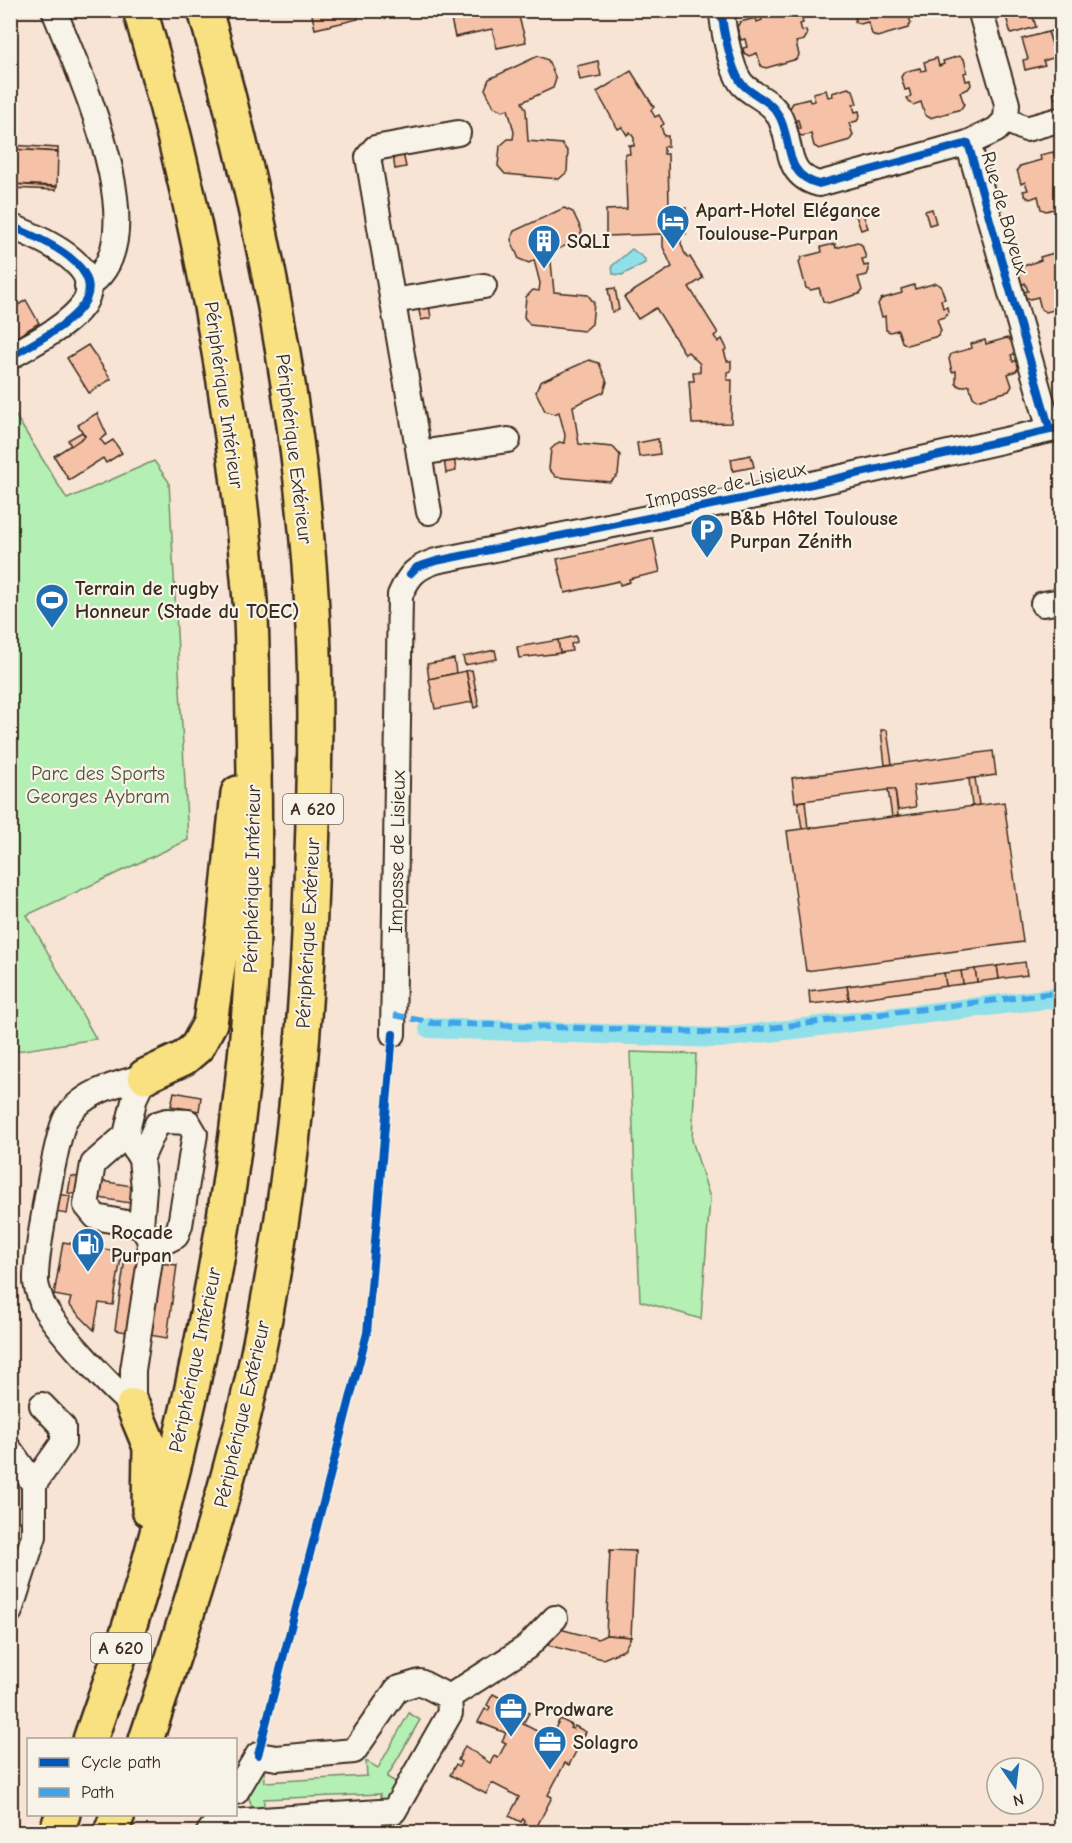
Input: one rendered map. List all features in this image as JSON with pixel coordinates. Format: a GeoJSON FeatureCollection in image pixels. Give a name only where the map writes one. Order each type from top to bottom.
{"type":"FeatureCollection","features":[{"type":"Feature","properties":{"kind":"highway","name":"Périphérique Intérieur"},"geometry":{"type":"LineString","coordinates":[[91,1738],[151,1557],[206,1321],[229,1191],[243,1083],[256,875],[250,603],[230,412],[212,301],[191,203],[171,114],[140,10]]}},
{"type":"Feature","properties":{"kind":"highway","name":"Périphérique Extérieur"},"geometry":{"type":"LineString","coordinates":[[147,1738],[191,1605],[228,1482],[273,1272],[300,1087],[312,866],[315,732],[313,628],[297,452],[265,263],[205,10]]}},
{"type":"Feature","properties":{"kind":"highway"},"geometry":{"type":"LineString","coordinates":[[146,1076],[184,1058],[196,1047],[210,1023],[224,926],[236,807],[253,724]]}},
{"type":"Feature","properties":{"kind":"highway"},"geometry":{"type":"LineString","coordinates":[[133,1406],[150,1447],[151,1557]]}},
{"type":"Feature","properties":{"kind":"highway"},"geometry":{"type":"LineString","coordinates":[[56,1833],[63,1816]]}},
{"type":"Feature","properties":{"kind":"highway"},"geometry":{"type":"LineString","coordinates":[[111,1833],[118,1816]]}},
{"type":"Feature","properties":{"kind":"street"},"geometry":{"type":"LineString","coordinates":[[54,10],[88,98],[111,169],[117,202],[116,238],[102,273],[87,286]]}},
{"type":"Feature","properties":{"kind":"street","name":"Rue de Bayeux"},"geometry":{"type":"LineString","coordinates":[[722,10],[722,27],[741,83],[771,104],[780,116],[794,168],[804,180],[819,184],[968,143],[1056,429]]}},
{"type":"Feature","properties":{"kind":"street"},"geometry":{"type":"LineString","coordinates":[[968,143],[996,129],[1006,120],[1007,104],[980,10]]}},
{"type":"Feature","properties":{"kind":"street"},"geometry":{"type":"LineString","coordinates":[[1006,120],[1026,129],[1062,119]]}},
{"type":"Feature","properties":{"kind":"street"},"geometry":{"type":"LineString","coordinates":[[429,512],[368,157],[375,148],[458,133]]}},
{"type":"Feature","properties":{"kind":"street"},"geometry":{"type":"LineString","coordinates":[[10,226],[55,246],[74,260],[82,268],[87,286],[84,303],[78,311],[60,326],[10,357]]}},
{"type":"Feature","properties":{"kind":"street"},"geometry":{"type":"LineString","coordinates":[[393,301],[484,286]]}},
{"type":"Feature","properties":{"kind":"street","name":"Impasse de Lisieux"},"geometry":{"type":"LineString","coordinates":[[393,1034],[400,595],[410,574],[417,567],[436,561],[790,489],[1056,429]]}},
{"type":"Feature","properties":{"kind":"street"},"geometry":{"type":"LineString","coordinates":[[419,453],[508,440]]}},
{"type":"Feature","properties":{"kind":"street"},"geometry":{"type":"LineString","coordinates":[[141,1159],[157,1125],[167,1121],[188,1122],[195,1134],[180,1225],[176,1236],[166,1241],[96,1217],[86,1205],[93,1164],[126,1135],[135,1097],[146,1076]]}},
{"type":"Feature","properties":{"kind":"street"},"geometry":{"type":"LineString","coordinates":[[133,1406],[57,1325],[43,1305],[36,1282],[54,1165],[66,1119],[88,1098],[103,1089],[146,1076]]}},
{"type":"Feature","properties":{"kind":"street"},"geometry":{"type":"LineString","coordinates":[[126,1135],[141,1159],[145,1232],[151,1254],[133,1370],[133,1406]]}},
{"type":"Feature","properties":{"kind":"street"},"geometry":{"type":"LineString","coordinates":[[34,1484],[63,1443],[63,1427],[42,1405]]}},
{"type":"Feature","properties":{"kind":"street"},"geometry":{"type":"LineString","coordinates":[[10,1450],[34,1484],[34,1536],[10,1611]]}},
{"type":"Feature","properties":{"kind":"street"},"geometry":{"type":"LineString","coordinates":[[449,1697],[526,1647],[555,1618]]}},
{"type":"Feature","properties":{"kind":"street"},"geometry":{"type":"LineString","coordinates":[[237,1790],[258,1755],[277,1758],[354,1751],[397,1689],[420,1682],[449,1697]]}},
{"type":"Feature","properties":{"kind":"street"},"geometry":{"type":"LineString","coordinates":[[216,1823],[396,1822],[450,1713],[449,1697]]}},
{"type":"Feature","properties":{"kind":"green space","name":"Parc des Sports Georges Aybram"},"geometry":{"type":"Polygon","coordinates":[[[11,408],[67,499],[154,461],[169,482],[188,840],[27,915],[96,1039],[11,1052],[11,408]]]}},
{"type":"Feature","properties":{"kind":"green space"},"geometry":{"type":"Polygon","coordinates":[[[630,1052],[696,1054],[692,1140],[710,1198],[701,1319],[640,1301],[630,1052]]]}},
{"type":"Feature","properties":{"kind":"green space"},"geometry":{"type":"Polygon","coordinates":[[[409,1713],[420,1720],[387,1777],[402,1786],[380,1807],[380,1794],[264,1799],[264,1812],[253,1810],[247,1792],[264,1766],[265,1782],[367,1776],[366,1761],[378,1768],[409,1713]]]}},
{"type":"Feature","properties":{"kind":"water"},"geometry":{"type":"Polygon","coordinates":[[[632,249],[645,259],[645,263],[622,275],[613,274],[612,266],[632,249]]]}},
{"type":"Feature","properties":{"kind":"building"},"geometry":{"type":"Polygon","coordinates":[[[311,10],[356,10],[358,19],[315,29],[311,10]]]}},
{"type":"Feature","properties":{"kind":"building"},"geometry":{"type":"Polygon","coordinates":[[[449,10],[470,10],[471,13],[517,10],[526,42],[497,48],[492,29],[455,37],[449,10]]]}},
{"type":"Feature","properties":{"kind":"building"},"geometry":{"type":"Polygon","coordinates":[[[773,10],[775,17],[783,10],[800,10],[803,23],[800,24],[802,31],[806,30],[807,35],[804,40],[796,42],[799,55],[797,59],[766,68],[761,66],[757,53],[749,56],[744,53],[743,48],[747,47],[745,39],[741,40],[737,27],[740,22],[756,18],[757,22],[762,20],[760,13],[773,10]]]}},
{"type":"Feature","properties":{"kind":"building"},"geometry":{"type":"Polygon","coordinates":[[[856,10],[909,10],[907,11],[911,23],[908,28],[877,37],[872,34],[868,22],[860,24],[855,22],[856,10]]]}},
{"type":"Feature","properties":{"kind":"building"},"geometry":{"type":"Polygon","coordinates":[[[1014,10],[1031,10],[1036,27],[1011,34],[1005,13],[1014,10]]]}},
{"type":"Feature","properties":{"kind":"building"},"geometry":{"type":"Polygon","coordinates":[[[1054,30],[1061,56],[1056,57],[1048,32],[1054,30]]]}},
{"type":"Feature","properties":{"kind":"building"},"geometry":{"type":"Polygon","coordinates":[[[1048,32],[1056,57],[1043,61],[1045,65],[1025,70],[1023,60],[1028,59],[1022,39],[1048,32]]]}},
{"type":"Feature","properties":{"kind":"building"},"geometry":{"type":"Polygon","coordinates":[[[538,56],[548,60],[556,79],[553,88],[522,102],[526,110],[528,141],[562,144],[568,152],[567,172],[559,179],[505,174],[498,166],[500,146],[508,139],[513,139],[514,132],[508,109],[503,111],[494,107],[485,89],[489,79],[538,56]]]}},
{"type":"Feature","properties":{"kind":"building"},"geometry":{"type":"Polygon","coordinates":[[[959,56],[964,59],[967,72],[964,73],[966,81],[970,80],[971,85],[960,92],[964,104],[961,109],[930,118],[925,115],[921,102],[913,105],[909,102],[907,98],[911,96],[909,89],[905,90],[901,77],[904,72],[920,68],[921,71],[926,70],[924,62],[937,58],[939,66],[944,64],[943,61],[959,56]]]}},
{"type":"Feature","properties":{"kind":"building"},"geometry":{"type":"Polygon","coordinates":[[[598,61],[601,76],[580,80],[577,66],[598,61]]]}},
{"type":"Feature","properties":{"kind":"building","name":"Apart-Hotel Elégance Toulouse-Purpan"},"geometry":{"type":"Polygon","coordinates":[[[631,71],[654,107],[651,110],[655,117],[659,115],[664,124],[661,126],[664,136],[668,136],[668,146],[664,147],[664,154],[668,154],[669,208],[686,208],[686,234],[681,234],[681,243],[684,252],[688,258],[690,257],[703,278],[689,287],[718,333],[714,336],[718,342],[722,339],[727,349],[724,351],[727,361],[731,361],[731,371],[727,372],[727,380],[732,380],[731,423],[692,424],[689,381],[694,381],[693,372],[700,372],[700,364],[688,352],[685,354],[656,308],[638,319],[624,297],[672,267],[663,247],[663,234],[606,236],[606,210],[627,209],[625,154],[630,154],[629,145],[634,146],[634,138],[630,132],[627,135],[622,127],[618,129],[597,92],[631,71]]]}},
{"type":"Feature","properties":{"kind":"building"},"geometry":{"type":"Polygon","coordinates":[[[848,88],[853,90],[857,104],[853,105],[855,112],[859,111],[860,116],[857,121],[849,123],[853,135],[850,140],[819,149],[814,146],[811,134],[802,136],[798,134],[796,129],[800,128],[798,120],[794,121],[790,108],[793,103],[809,99],[810,102],[815,101],[813,93],[826,90],[828,97],[833,96],[832,93],[848,88]]]}},
{"type":"Feature","properties":{"kind":"building"},"geometry":{"type":"Polygon","coordinates":[[[1062,90],[1062,106],[1057,107],[1053,92],[1062,90]]]}},
{"type":"Feature","properties":{"kind":"building"},"geometry":{"type":"Polygon","coordinates":[[[10,145],[58,148],[58,152],[10,149],[10,145]]]}},
{"type":"Feature","properties":{"kind":"building"},"geometry":{"type":"Polygon","coordinates":[[[10,149],[58,152],[57,186],[10,184],[10,149]]]}},
{"type":"Feature","properties":{"kind":"building"},"geometry":{"type":"Polygon","coordinates":[[[1053,152],[1055,156],[1062,154],[1062,207],[1046,211],[1041,209],[1038,196],[1030,199],[1025,196],[1023,191],[1028,190],[1025,182],[1021,184],[1017,170],[1020,166],[1041,160],[1040,155],[1053,152]]]}},
{"type":"Feature","properties":{"kind":"building"},"geometry":{"type":"Polygon","coordinates":[[[403,153],[406,167],[395,169],[393,155],[403,153]]]}},
{"type":"Feature","properties":{"kind":"building"},"geometry":{"type":"Polygon","coordinates":[[[10,184],[56,187],[56,190],[10,188],[10,184]]]}},
{"type":"Feature","properties":{"kind":"building","name":"SQLI"},"geometry":{"type":"Polygon","coordinates":[[[564,208],[573,212],[582,231],[578,240],[547,254],[551,262],[554,292],[588,295],[594,303],[592,324],[584,331],[530,325],[524,317],[526,297],[533,290],[539,291],[540,283],[534,260],[529,263],[519,259],[511,240],[514,231],[564,208]]]}},
{"type":"Feature","properties":{"kind":"building"},"geometry":{"type":"Polygon","coordinates":[[[932,209],[936,223],[929,225],[925,211],[932,209]]]}},
{"type":"Feature","properties":{"kind":"building"},"geometry":{"type":"Polygon","coordinates":[[[863,214],[868,228],[861,230],[856,216],[863,214]]]}},
{"type":"Feature","properties":{"kind":"building"},"geometry":{"type":"Polygon","coordinates":[[[857,242],[862,245],[866,258],[862,259],[864,266],[868,265],[869,270],[867,275],[858,277],[862,290],[859,294],[828,303],[823,301],[819,288],[811,290],[806,288],[799,262],[802,257],[822,252],[821,247],[835,244],[836,248],[857,242]]]}},
{"type":"Feature","properties":{"kind":"building"},"geometry":{"type":"Polygon","coordinates":[[[1054,253],[1055,257],[1062,255],[1062,308],[1046,312],[1041,309],[1038,297],[1030,299],[1025,297],[1024,292],[1028,291],[1025,283],[1022,285],[1018,271],[1021,267],[1041,260],[1040,257],[1054,253]]]}},
{"type":"Feature","properties":{"kind":"building"},"geometry":{"type":"Polygon","coordinates":[[[936,283],[941,286],[945,299],[941,300],[943,308],[947,307],[948,312],[945,317],[937,319],[941,331],[938,336],[907,345],[902,342],[898,330],[890,332],[886,330],[885,316],[882,317],[878,304],[881,299],[902,293],[901,289],[914,285],[915,289],[936,283]]]}},
{"type":"Feature","properties":{"kind":"building"},"geometry":{"type":"Polygon","coordinates":[[[615,288],[619,310],[612,312],[608,289],[615,288]]]}},
{"type":"Feature","properties":{"kind":"building"},"geometry":{"type":"Polygon","coordinates":[[[26,300],[39,323],[10,341],[10,310],[26,300]]]}},
{"type":"Feature","properties":{"kind":"building"},"geometry":{"type":"Polygon","coordinates":[[[429,305],[431,318],[421,320],[418,306],[429,305]]]}},
{"type":"Feature","properties":{"kind":"building"},"geometry":{"type":"Polygon","coordinates":[[[1007,338],[1012,341],[1015,354],[1011,355],[1013,362],[1017,360],[1019,367],[1008,374],[1012,386],[1009,391],[977,400],[973,397],[969,385],[961,387],[956,384],[956,371],[952,372],[949,359],[951,354],[972,348],[971,344],[985,340],[986,344],[1007,338]]]}},
{"type":"Feature","properties":{"kind":"building"},"geometry":{"type":"Polygon","coordinates":[[[88,345],[111,379],[89,393],[67,358],[88,345]]]}},
{"type":"Feature","properties":{"kind":"building"},"geometry":{"type":"Polygon","coordinates":[[[589,360],[599,363],[607,382],[604,392],[573,406],[579,444],[613,447],[620,455],[618,475],[610,482],[556,477],[549,469],[551,449],[559,442],[564,443],[565,435],[559,412],[554,414],[545,411],[536,392],[540,382],[589,360]]]}},
{"type":"Feature","properties":{"kind":"building"},"geometry":{"type":"Polygon","coordinates":[[[97,413],[107,435],[100,439],[105,445],[113,440],[122,453],[106,463],[103,458],[69,480],[54,456],[85,436],[78,425],[97,413]]]}},
{"type":"Feature","properties":{"kind":"building"},"geometry":{"type":"Polygon","coordinates":[[[82,432],[85,436],[71,446],[68,440],[82,432]]]}},
{"type":"Feature","properties":{"kind":"building"},"geometry":{"type":"Polygon","coordinates":[[[658,439],[660,454],[639,457],[637,443],[658,439]]]}},
{"type":"Feature","properties":{"kind":"building"},"geometry":{"type":"Polygon","coordinates":[[[751,455],[754,467],[733,471],[731,459],[751,455]]]}},
{"type":"Feature","properties":{"kind":"building"},"geometry":{"type":"Polygon","coordinates":[[[454,457],[456,471],[446,473],[444,459],[454,457]]]}},
{"type":"Feature","properties":{"kind":"building"},"geometry":{"type":"Polygon","coordinates":[[[653,538],[660,572],[629,579],[630,582],[620,585],[619,581],[565,593],[557,559],[653,538]]]}},
{"type":"Feature","properties":{"kind":"building"},"geometry":{"type":"Polygon","coordinates":[[[576,636],[577,642],[571,644],[572,651],[560,653],[558,640],[576,636]]]}},
{"type":"Feature","properties":{"kind":"building"},"geometry":{"type":"Polygon","coordinates":[[[558,640],[560,653],[519,658],[517,647],[558,640]]]}},
{"type":"Feature","properties":{"kind":"building"},"geometry":{"type":"Polygon","coordinates":[[[495,650],[497,659],[465,665],[463,657],[495,650]]]}},
{"type":"Feature","properties":{"kind":"building"},"geometry":{"type":"Polygon","coordinates":[[[454,659],[456,673],[429,679],[427,664],[454,659]]]}},
{"type":"Feature","properties":{"kind":"building"},"geometry":{"type":"Polygon","coordinates":[[[472,670],[479,706],[474,708],[466,671],[472,670]]]}},
{"type":"Feature","properties":{"kind":"building"},"geometry":{"type":"Polygon","coordinates":[[[466,671],[472,702],[435,709],[429,679],[466,671]]]}},
{"type":"Feature","properties":{"kind":"building"},"geometry":{"type":"Polygon","coordinates":[[[881,730],[887,730],[892,764],[885,765],[881,730]]]}},
{"type":"Feature","properties":{"kind":"building"},"geometry":{"type":"Polygon","coordinates":[[[993,751],[996,775],[913,786],[916,807],[898,810],[895,789],[795,802],[792,778],[993,751]]]}},
{"type":"Feature","properties":{"kind":"building"},"geometry":{"type":"Polygon","coordinates":[[[975,778],[979,805],[972,806],[969,779],[975,778]]]}},
{"type":"Feature","properties":{"kind":"building"},"geometry":{"type":"Polygon","coordinates":[[[888,789],[895,789],[898,816],[892,817],[888,789]]]}},
{"type":"Feature","properties":{"kind":"building"},"geometry":{"type":"Polygon","coordinates":[[[805,801],[808,829],[802,829],[798,802],[805,801]]]}},
{"type":"Feature","properties":{"kind":"building"},"geometry":{"type":"Polygon","coordinates":[[[1004,802],[1023,942],[806,971],[787,831],[1004,802]]]}},
{"type":"Feature","properties":{"kind":"building"},"geometry":{"type":"Polygon","coordinates":[[[1025,962],[1027,975],[999,979],[997,966],[1025,962]]]}},
{"type":"Feature","properties":{"kind":"building"},"geometry":{"type":"Polygon","coordinates":[[[997,966],[999,979],[977,982],[975,969],[997,966]]]}},
{"type":"Feature","properties":{"kind":"building"},"geometry":{"type":"Polygon","coordinates":[[[975,969],[977,982],[963,984],[961,971],[975,969]]]}},
{"type":"Feature","properties":{"kind":"building"},"geometry":{"type":"Polygon","coordinates":[[[961,971],[963,984],[946,986],[944,973],[961,971]]]}},
{"type":"Feature","properties":{"kind":"building"},"geometry":{"type":"Polygon","coordinates":[[[944,973],[946,986],[849,1000],[847,986],[944,973]]]}},
{"type":"Feature","properties":{"kind":"building"},"geometry":{"type":"Polygon","coordinates":[[[847,986],[849,1000],[810,1004],[809,991],[847,986]]]}},
{"type":"Feature","properties":{"kind":"building"},"geometry":{"type":"Polygon","coordinates":[[[174,1092],[201,1097],[199,1111],[171,1106],[174,1092]]]}},
{"type":"Feature","properties":{"kind":"building"},"geometry":{"type":"Polygon","coordinates":[[[71,1176],[138,1187],[136,1204],[68,1193],[71,1176]]]}},
{"type":"Feature","properties":{"kind":"building"},"geometry":{"type":"Polygon","coordinates":[[[34,1190],[70,1196],[67,1214],[31,1208],[34,1190]]]}},
{"type":"Feature","properties":{"kind":"building","name":"Rocade Purpan"},"geometry":{"type":"Polygon","coordinates":[[[63,1242],[122,1252],[113,1305],[99,1303],[94,1330],[69,1305],[71,1298],[54,1295],[63,1242]]]}},
{"type":"Feature","properties":{"kind":"building"},"geometry":{"type":"Polygon","coordinates":[[[125,1258],[142,1260],[132,1333],[115,1330],[125,1258]]]}},
{"type":"Feature","properties":{"kind":"building"},"geometry":{"type":"Polygon","coordinates":[[[159,1263],[177,1265],[167,1338],[149,1335],[159,1263]]]}},
{"type":"Feature","properties":{"kind":"building"},"geometry":{"type":"Polygon","coordinates":[[[610,1550],[635,1551],[631,1637],[606,1635],[610,1550]]]}},
{"type":"Feature","properties":{"kind":"building"},"geometry":{"type":"Polygon","coordinates":[[[552,1627],[598,1639],[606,1635],[631,1637],[624,1650],[603,1659],[547,1645],[552,1627]]]}},
{"type":"Feature","properties":{"kind":"building"},"geometry":{"type":"Polygon","coordinates":[[[493,1694],[529,1713],[523,1724],[550,1738],[560,1719],[572,1725],[570,1728],[573,1729],[575,1726],[586,1732],[569,1765],[565,1763],[548,1795],[552,1797],[535,1830],[524,1824],[523,1819],[521,1822],[509,1816],[519,1797],[492,1783],[486,1794],[450,1775],[456,1764],[459,1766],[461,1762],[458,1760],[465,1746],[490,1763],[494,1756],[498,1758],[506,1743],[502,1741],[506,1733],[478,1722],[485,1709],[488,1711],[490,1707],[487,1705],[493,1694]]]}},
{"type":"Feature","properties":{"kind":"waterway"},"geometry":{"type":"LineString","coordinates":[[429,1028],[719,1038],[1062,997]]}},
{"type":"Feature","properties":{"kind":"marked path"},"geometry":{"type":"LineString","coordinates":[[394,1015],[433,1023],[729,1033],[1062,992]]}},
{"type":"Feature","properties":{"kind":"cycle path"},"geometry":{"type":"LineString","coordinates":[[722,10],[728,50],[739,79],[747,89],[775,109],[783,124],[794,164],[807,179],[819,184],[968,143],[1050,430],[1062,428]]}},
{"type":"Feature","properties":{"kind":"cycle path"},"geometry":{"type":"LineString","coordinates":[[10,226],[38,238],[69,257],[81,268],[88,281],[88,295],[72,317],[46,336],[10,357]]}},
{"type":"Feature","properties":{"kind":"cycle path"},"geometry":{"type":"LineString","coordinates":[[410,574],[417,567],[436,561],[790,489],[1050,430]]}},
{"type":"Feature","properties":{"kind":"cycle path"},"geometry":{"type":"LineString","coordinates":[[258,1755],[367,1333],[393,1034]]}},
{"type":"Feature","properties":{"kind":"place","name":"Apart-Hotel Elégance Toulouse-Purpan"},"geometry":{"type":"Point","coordinates":[673,250]}},
{"type":"Feature","properties":{"kind":"place","name":"SQLI"},"geometry":{"type":"Point","coordinates":[544,270]}},
{"type":"Feature","properties":{"kind":"place","name":"B&b Hôtel Toulouse Purpan Zénith"},"geometry":{"type":"Point","coordinates":[707,559]}},
{"type":"Feature","properties":{"kind":"place","name":"Terrain de rugby Honneur (Stade du TOEC)"},"geometry":{"type":"Point","coordinates":[52,629]}},
{"type":"Feature","properties":{"kind":"place","name":"Rocade Purpan"},"geometry":{"type":"Point","coordinates":[88,1273]}},
{"type":"Feature","properties":{"kind":"place","name":"Prodware"},"geometry":{"type":"Point","coordinates":[511,1738]}},
{"type":"Feature","properties":{"kind":"place","name":"Solagro"},"geometry":{"type":"Point","coordinates":[550,1771]}}]}
